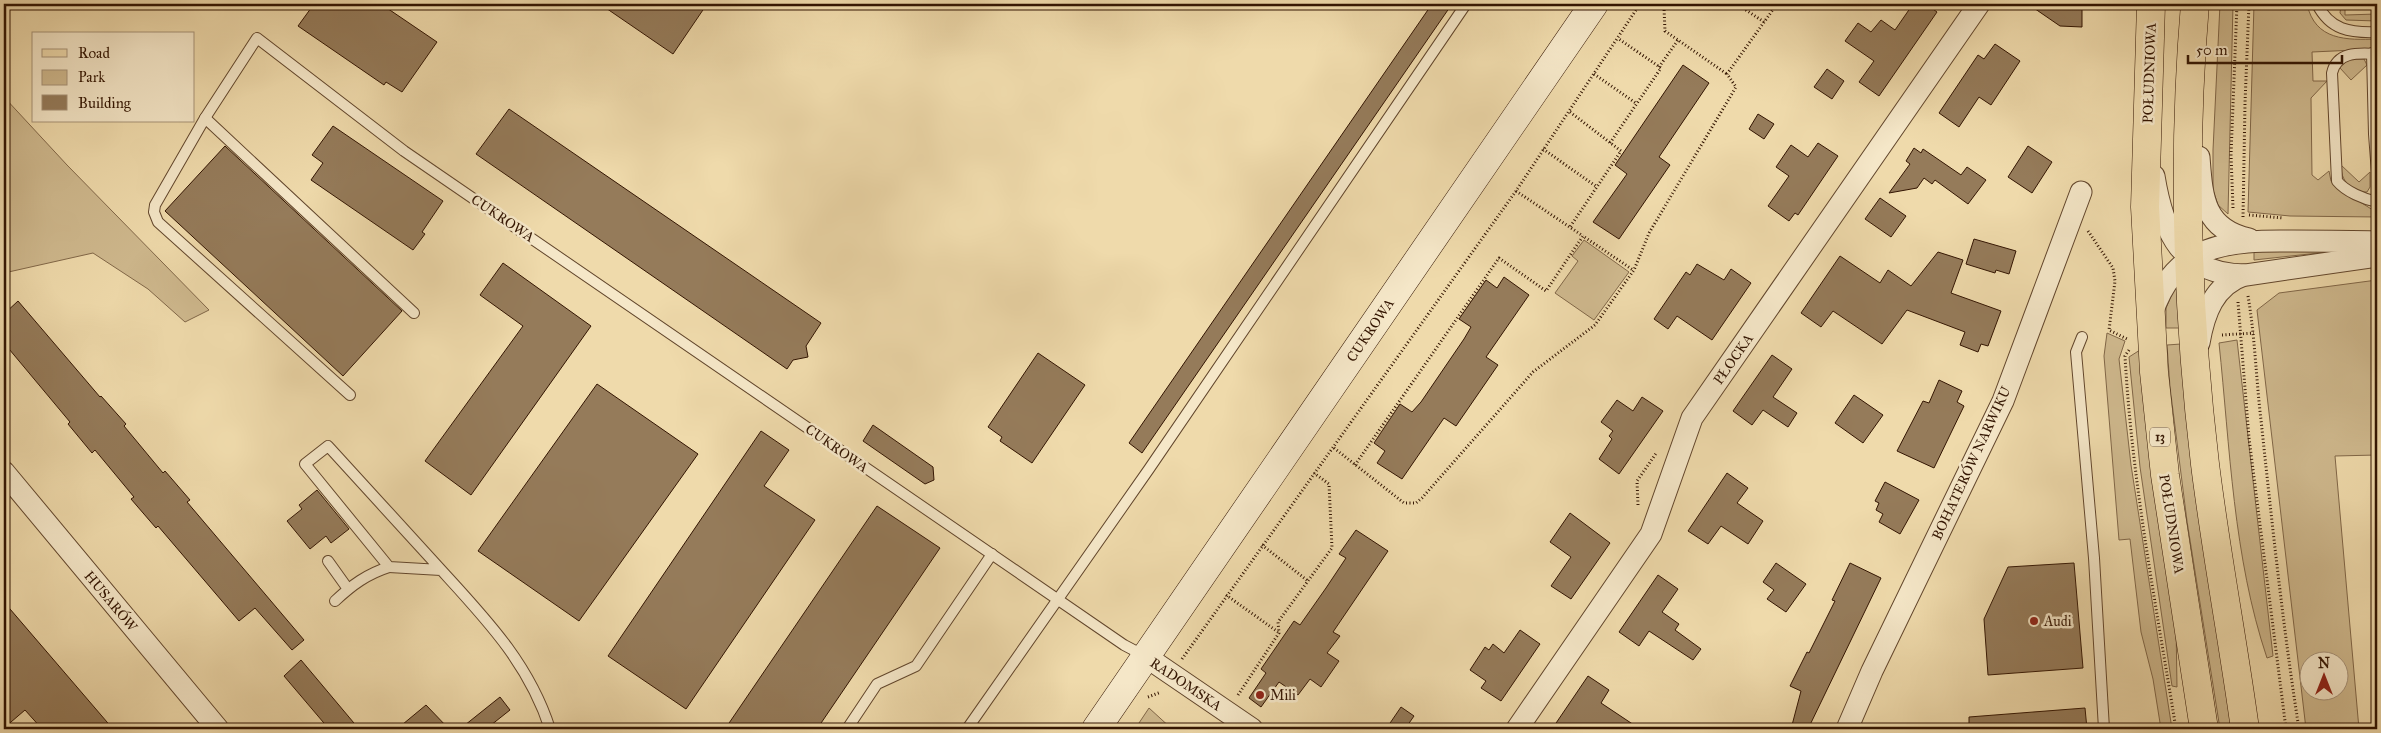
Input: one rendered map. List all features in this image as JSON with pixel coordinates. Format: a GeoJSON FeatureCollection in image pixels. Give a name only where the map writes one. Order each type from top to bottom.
{"type":"FeatureCollection","features":[{"type":"Feature","properties":{"kind":"main road","name":"POŁUDNIOWA"},"geometry":{"type":"LineString","coordinates":[[2151,4],[2146,141],[2146,216],[2156,399],[2165,475],[2204,729]]}},
{"type":"Feature","properties":{"kind":"main road"},"geometry":{"type":"LineString","coordinates":[[2195,4],[2188,184],[2197,375],[2210,505],[2245,729]]}},
{"type":"Feature","properties":{"kind":"street","name":"CUKROWA"},"geometry":{"type":"LineString","coordinates":[[1096,729],[1594,4]]}},
{"type":"Feature","properties":{"kind":"street","name":"PŁOCKA"},"geometry":{"type":"LineString","coordinates":[[1517,729],[1651,534],[1692,418],[1979,4]]}},
{"type":"Feature","properties":{"kind":"street"},"geometry":{"type":"LineString","coordinates":[[2192,68],[2203,199],[2217,222],[2246,238]]}},
{"type":"Feature","properties":{"kind":"street","name":"POŁUDNIOWA"},"geometry":{"type":"LineString","coordinates":[[2146,141],[2158,204],[2165,224],[2177,246],[2190,258],[2214,271],[2242,276],[2377,256]]}},
{"type":"Feature","properties":{"kind":"street","name":"BOHATERÓW NARWIKU"},"geometry":{"type":"LineString","coordinates":[[1847,729],[1872,671],[2003,401],[2078,201]]}},
{"type":"Feature","properties":{"kind":"street","name":"POŁUDNIOWA"},"geometry":{"type":"LineString","coordinates":[[2151,317],[2164,287],[2190,258],[2214,246],[2246,238],[2377,242]]}},
{"type":"Feature","properties":{"kind":"street"},"geometry":{"type":"LineString","coordinates":[[2197,375],[2200,336],[2208,309],[2220,290],[2242,276]]}},
{"type":"Feature","properties":{"kind":"street","name":"HUSARÓW"},"geometry":{"type":"LineString","coordinates":[[4,472],[218,729]]}},
{"type":"Feature","properties":{"kind":"street","name":"RADOMSKA"},"geometry":{"type":"LineString","coordinates":[[1145,656],[1252,729]]}},
{"type":"Feature","properties":{"kind":"lane"},"geometry":{"type":"LineString","coordinates":[[967,729],[1059,600],[1466,4]]}},
{"type":"Feature","properties":{"kind":"lane"},"geometry":{"type":"LineString","coordinates":[[2317,4],[2326,19],[2334,26],[2354,32],[2377,32]]}},
{"type":"Feature","properties":{"kind":"lane","name":"CUKROWA"},"geometry":{"type":"LineString","coordinates":[[350,395],[158,222],[154,212],[155,205],[205,118],[257,38],[404,151],[1124,645],[1145,656]]}},
{"type":"Feature","properties":{"kind":"lane"},"geometry":{"type":"LineString","coordinates":[[2377,173],[2374,134],[2375,54],[2349,54],[2339,58],[2333,67],[2332,82],[2337,181],[2342,187],[2358,196],[2377,202]]}},
{"type":"Feature","properties":{"kind":"lane"},"geometry":{"type":"LineString","coordinates":[[205,118],[414,313]]}},
{"type":"Feature","properties":{"kind":"lane"},"geometry":{"type":"LineString","coordinates":[[2082,336],[2076,352],[2094,558],[2104,729]]}},
{"type":"Feature","properties":{"kind":"lane"},"geometry":{"type":"LineString","coordinates":[[389,567],[305,464],[328,446],[475,607],[521,664],[538,697],[550,729]]}},
{"type":"Feature","properties":{"kind":"lane"},"geometry":{"type":"LineString","coordinates":[[847,729],[877,684],[916,666],[992,554]]}},
{"type":"Feature","properties":{"kind":"lane"},"geometry":{"type":"LineString","coordinates":[[328,561],[348,589]]}},
{"type":"Feature","properties":{"kind":"lane"},"geometry":{"type":"LineString","coordinates":[[335,601],[348,589],[373,572],[389,567],[441,570]]}},
{"type":"Feature","properties":{"kind":"path"},"geometry":{"type":"LineString","coordinates":[[1182,658],[1314,473],[1334,448],[1516,190],[1619,39],[1640,4]]}},
{"type":"Feature","properties":{"kind":"path"},"geometry":{"type":"LineString","coordinates":[[1334,448],[1404,503],[1416,503],[1533,372],[1595,325],[1634,270],[1649,234],[1736,87],[1727,74],[1665,31],[1664,8],[1667,4]]}},
{"type":"Feature","properties":{"kind":"path"},"geometry":{"type":"LineString","coordinates":[[1737,4],[1764,22]]}},
{"type":"Feature","properties":{"kind":"path"},"geometry":{"type":"LineString","coordinates":[[1727,74],[1778,4]]}},
{"type":"Feature","properties":{"kind":"path"},"geometry":{"type":"LineString","coordinates":[[2237,4],[2231,156],[2246,238]]}},
{"type":"Feature","properties":{"kind":"path"},"geometry":{"type":"LineString","coordinates":[[2246,238],[2245,103],[2249,4]]}},
{"type":"Feature","properties":{"kind":"path"},"geometry":{"type":"LineString","coordinates":[[1619,39],[1659,66]]}},
{"type":"Feature","properties":{"kind":"path"},"geometry":{"type":"LineString","coordinates":[[1610,143],[1661,68],[1659,66],[1678,40]]}},
{"type":"Feature","properties":{"kind":"path"},"geometry":{"type":"LineString","coordinates":[[1594,74],[1637,104]]}},
{"type":"Feature","properties":{"kind":"path"},"geometry":{"type":"LineString","coordinates":[[1570,112],[1622,151],[1570,227]]}},
{"type":"Feature","properties":{"kind":"path"},"geometry":{"type":"LineString","coordinates":[[1544,149],[1597,187]]}},
{"type":"Feature","properties":{"kind":"path"},"geometry":{"type":"LineString","coordinates":[[1516,190],[1634,270]]}},
{"type":"Feature","properties":{"kind":"path"},"geometry":{"type":"LineString","coordinates":[[2078,201],[2113,268],[2115,281],[2109,330],[2133,341]]}},
{"type":"Feature","properties":{"kind":"path"},"geometry":{"type":"LineString","coordinates":[[1355,465],[1499,258],[1546,291],[1584,236]]}},
{"type":"Feature","properties":{"kind":"path"},"geometry":{"type":"LineString","coordinates":[[2242,276],[2250,438],[2286,729]]}},
{"type":"Feature","properties":{"kind":"path"},"geometry":{"type":"LineString","coordinates":[[2242,276],[2287,648],[2299,729]]}},
{"type":"Feature","properties":{"kind":"path"},"geometry":{"type":"LineString","coordinates":[[1233,701],[1279,633],[1278,622],[1332,548],[1328,484],[1314,473]]}},
{"type":"Feature","properties":{"kind":"path"},"geometry":{"type":"LineString","coordinates":[[1262,545],[1308,581]]}},
{"type":"Feature","properties":{"kind":"path"},"geometry":{"type":"LineString","coordinates":[[1226,595],[1279,633]]}},
{"type":"Feature","properties":{"kind":"green space"},"geometry":{"type":"Polygon","coordinates":[[[2220,4],[2233,4],[2228,214],[2218,205],[2213,190],[2213,150],[2220,4]]]}},
{"type":"Feature","properties":{"kind":"green space"},"geometry":{"type":"Polygon","coordinates":[[[2254,4],[2307,4],[2311,16],[2325,32],[2344,38],[2377,39],[2377,49],[2312,52],[2313,81],[2327,81],[2311,98],[2312,175],[2318,180],[2329,171],[2331,181],[2335,186],[2376,212],[2377,217],[2290,216],[2248,212],[2254,4]]]}},
{"type":"Feature","properties":{"kind":"green space"},"geometry":{"type":"Polygon","coordinates":[[[2341,4],[2345,4],[2345,15],[2377,14],[2377,21],[2346,20],[2340,13],[2341,4]]]}},
{"type":"Feature","properties":{"kind":"green space"},"geometry":{"type":"Polygon","coordinates":[[[2348,59],[2364,59],[2367,65],[2351,80],[2340,68],[2348,59]]]}},
{"type":"Feature","properties":{"kind":"green space"},"geometry":{"type":"Polygon","coordinates":[[[4,97],[67,165],[209,310],[185,322],[148,289],[93,253],[4,273],[4,97]]]}},
{"type":"Feature","properties":{"kind":"green space"},"geometry":{"type":"Polygon","coordinates":[[[2341,165],[2359,182],[2370,172],[2370,187],[2367,192],[2356,190],[2348,185],[2341,171],[2341,165]]]}},
{"type":"Feature","properties":{"kind":"green space"},"geometry":{"type":"Polygon","coordinates":[[[1584,240],[1629,272],[1594,320],[1555,293],[1578,261],[1572,256],[1584,240]]]}},
{"type":"Feature","properties":{"kind":"green space"},"geometry":{"type":"Polygon","coordinates":[[[2254,249],[2337,251],[2254,260],[2254,249]]]}},
{"type":"Feature","properties":{"kind":"green space"},"geometry":{"type":"Polygon","coordinates":[[[2377,280],[2377,455],[2335,456],[2359,729],[2306,729],[2303,700],[2348,700],[2348,650],[2298,650],[2298,661],[2257,310],[2279,293],[2377,280]]]}},
{"type":"Feature","properties":{"kind":"green space"},"geometry":{"type":"Polygon","coordinates":[[[2176,285],[2180,328],[2166,328],[2166,308],[2176,285]]]}},
{"type":"Feature","properties":{"kind":"green space"},"geometry":{"type":"Polygon","coordinates":[[[2107,333],[2125,341],[2119,359],[2131,465],[2172,729],[2161,729],[2153,679],[2141,632],[2130,539],[2119,540],[2104,356],[2107,333]]]}},
{"type":"Feature","properties":{"kind":"green space"},"geometry":{"type":"Polygon","coordinates":[[[2237,340],[2273,656],[2267,658],[2247,581],[2234,502],[2230,462],[2219,343],[2237,340]]]}},
{"type":"Feature","properties":{"kind":"green space"},"geometry":{"type":"Polygon","coordinates":[[[2181,344],[2233,729],[2220,729],[2187,521],[2170,387],[2167,345],[2181,344]]]}},
{"type":"Feature","properties":{"kind":"green space"},"geometry":{"type":"Polygon","coordinates":[[[2140,350],[2176,624],[2177,687],[2172,686],[2140,467],[2129,357],[2140,350]]]}},
{"type":"Feature","properties":{"kind":"green space"},"geometry":{"type":"Polygon","coordinates":[[[1149,708],[1172,729],[1135,729],[1149,708]]]}},
{"type":"Feature","properties":{"kind":"building"},"geometry":{"type":"Polygon","coordinates":[[[314,4],[381,4],[437,42],[402,92],[386,82],[384,85],[298,26],[314,4]]]}},
{"type":"Feature","properties":{"kind":"building"},"geometry":{"type":"Polygon","coordinates":[[[600,4],[707,4],[673,54],[600,4]]]}},
{"type":"Feature","properties":{"kind":"building"},"geometry":{"type":"Polygon","coordinates":[[[1432,4],[1452,4],[1142,453],[1129,443],[1432,4]]]}},
{"type":"Feature","properties":{"kind":"building"},"geometry":{"type":"Polygon","coordinates":[[[1913,4],[1926,4],[1937,12],[1879,96],[1859,82],[1874,61],[1845,41],[1858,23],[1871,32],[1881,20],[1895,30],[1913,4]]]}},
{"type":"Feature","properties":{"kind":"building"},"geometry":{"type":"Polygon","coordinates":[[[2028,4],[2082,4],[2082,27],[2060,26],[2028,4]]]}},
{"type":"Feature","properties":{"kind":"building"},"geometry":{"type":"Polygon","coordinates":[[[1995,44],[2020,61],[1991,105],[1979,97],[1959,127],[1939,113],[1978,55],[1984,59],[1995,44]]]}},
{"type":"Feature","properties":{"kind":"building"},"geometry":{"type":"Polygon","coordinates":[[[1683,65],[1709,83],[1659,157],[1670,165],[1619,239],[1593,222],[1627,174],[1615,165],[1683,65]]]}},
{"type":"Feature","properties":{"kind":"building"},"geometry":{"type":"Polygon","coordinates":[[[1827,69],[1844,81],[1832,99],[1814,87],[1827,69]]]}},
{"type":"Feature","properties":{"kind":"building"},"geometry":{"type":"Polygon","coordinates":[[[509,109],[821,323],[806,346],[808,357],[793,360],[787,369],[476,154],[509,109]]]}},
{"type":"Feature","properties":{"kind":"building"},"geometry":{"type":"Polygon","coordinates":[[[1758,114],[1774,124],[1764,139],[1749,129],[1758,114]]]}},
{"type":"Feature","properties":{"kind":"building"},"geometry":{"type":"Polygon","coordinates":[[[333,126],[443,201],[422,232],[425,234],[413,250],[311,180],[323,163],[312,155],[333,126]]]}},
{"type":"Feature","properties":{"kind":"building"},"geometry":{"type":"Polygon","coordinates":[[[1818,143],[1838,156],[1798,215],[1795,213],[1789,221],[1768,206],[1789,176],[1776,167],[1791,145],[1808,157],[1818,143]]]}},
{"type":"Feature","properties":{"kind":"building"},"geometry":{"type":"Polygon","coordinates":[[[225,146],[402,311],[343,376],[165,211],[225,146]]]}},
{"type":"Feature","properties":{"kind":"building"},"geometry":{"type":"Polygon","coordinates":[[[2028,146],[2052,162],[2032,193],[2008,177],[2028,146]]]}},
{"type":"Feature","properties":{"kind":"building"},"geometry":{"type":"Polygon","coordinates":[[[1914,148],[1921,153],[1923,149],[1961,175],[1967,167],[1986,180],[1968,204],[1935,180],[1932,184],[1924,178],[1917,188],[1889,193],[1910,164],[1906,161],[1914,148]]]}},
{"type":"Feature","properties":{"kind":"building"},"geometry":{"type":"Polygon","coordinates":[[[1880,198],[1906,216],[1891,237],[1865,219],[1880,198]]]}},
{"type":"Feature","properties":{"kind":"building"},"geometry":{"type":"Polygon","coordinates":[[[1974,239],[2016,251],[2009,274],[1996,270],[1995,273],[1966,264],[1974,239]]]}},
{"type":"Feature","properties":{"kind":"building"},"geometry":{"type":"Polygon","coordinates":[[[1938,252],[1963,260],[1951,293],[2001,311],[1988,346],[1981,344],[1978,352],[1960,345],[1965,332],[1907,310],[1882,344],[1833,311],[1821,327],[1801,313],[1840,256],[1880,283],[1888,270],[1911,286],[1938,252]]]}},
{"type":"Feature","properties":{"kind":"building"},"geometry":{"type":"Polygon","coordinates":[[[503,263],[591,326],[471,495],[425,461],[523,326],[480,295],[503,263]]]}},
{"type":"Feature","properties":{"kind":"building"},"geometry":{"type":"Polygon","coordinates":[[[1697,264],[1724,280],[1731,269],[1751,283],[1712,340],[1677,316],[1668,329],[1654,319],[1686,272],[1690,275],[1697,264]]]}},
{"type":"Feature","properties":{"kind":"building"},"geometry":{"type":"Polygon","coordinates":[[[1504,277],[1529,295],[1486,357],[1498,365],[1456,426],[1444,418],[1402,479],[1377,463],[1385,451],[1374,443],[1400,404],[1412,412],[1421,402],[1471,327],[1459,319],[1486,280],[1497,288],[1504,277]]]}},
{"type":"Feature","properties":{"kind":"building"},"geometry":{"type":"Polygon","coordinates":[[[18,301],[100,397],[126,424],[124,426],[163,473],[165,471],[190,500],[187,502],[304,640],[292,650],[255,608],[239,621],[158,526],[156,528],[131,499],[134,497],[95,450],[92,453],[68,424],[70,422],[4,343],[4,314],[18,301]]]}},
{"type":"Feature","properties":{"kind":"building"},"geometry":{"type":"Polygon","coordinates":[[[1038,353],[1085,385],[1032,463],[1000,441],[1002,437],[988,427],[1038,353]]]}},
{"type":"Feature","properties":{"kind":"building"},"geometry":{"type":"Polygon","coordinates":[[[1772,355],[1792,369],[1773,397],[1797,413],[1788,427],[1763,410],[1752,425],[1733,411],[1772,355]]]}},
{"type":"Feature","properties":{"kind":"building"},"geometry":{"type":"Polygon","coordinates":[[[1939,380],[1962,391],[1957,402],[1964,406],[1934,468],[1897,451],[1923,401],[1929,403],[1939,380]]]}},
{"type":"Feature","properties":{"kind":"building"},"geometry":{"type":"Polygon","coordinates":[[[597,384],[698,454],[579,621],[478,551],[597,384]]]}},
{"type":"Feature","properties":{"kind":"building"},"geometry":{"type":"Polygon","coordinates":[[[1854,395],[1883,415],[1863,443],[1835,423],[1854,395]]]}},
{"type":"Feature","properties":{"kind":"building"},"geometry":{"type":"Polygon","coordinates":[[[1642,397],[1663,411],[1619,474],[1599,459],[1612,439],[1609,436],[1613,431],[1601,422],[1617,400],[1633,411],[1642,397]]]}},
{"type":"Feature","properties":{"kind":"building"},"geometry":{"type":"Polygon","coordinates":[[[873,425],[933,467],[934,480],[925,484],[863,441],[873,425]]]}},
{"type":"Feature","properties":{"kind":"building"},"geometry":{"type":"Polygon","coordinates":[[[761,431],[789,450],[764,486],[815,520],[686,709],[608,656],[761,431]]]}},
{"type":"Feature","properties":{"kind":"building"},"geometry":{"type":"Polygon","coordinates":[[[1727,473],[1748,488],[1737,503],[1763,521],[1748,544],[1721,526],[1708,544],[1688,531],[1727,473]]]}},
{"type":"Feature","properties":{"kind":"building"},"geometry":{"type":"Polygon","coordinates":[[[1885,482],[1919,500],[1900,534],[1879,522],[1883,514],[1876,510],[1879,503],[1875,501],[1885,482]]]}},
{"type":"Feature","properties":{"kind":"building"},"geometry":{"type":"Polygon","coordinates":[[[317,490],[349,529],[331,543],[326,536],[310,549],[287,521],[302,509],[299,505],[317,490]]]}},
{"type":"Feature","properties":{"kind":"building"},"geometry":{"type":"Polygon","coordinates":[[[877,506],[940,548],[817,729],[725,729],[877,506]]]}},
{"type":"Feature","properties":{"kind":"building"},"geometry":{"type":"Polygon","coordinates":[[[1570,513],[1610,543],[1571,599],[1551,586],[1571,557],[1550,542],[1570,513]]]}},
{"type":"Feature","properties":{"kind":"building"},"geometry":{"type":"Polygon","coordinates":[[[1356,530],[1388,551],[1333,632],[1340,636],[1327,653],[1339,661],[1321,687],[1310,679],[1298,695],[1279,682],[1261,707],[1249,698],[1266,673],[1261,669],[1294,621],[1300,625],[1326,588],[1346,558],[1339,554],[1356,530]]]}},
{"type":"Feature","properties":{"kind":"building"},"geometry":{"type":"Polygon","coordinates":[[[1776,563],[1806,584],[1786,612],[1767,599],[1774,590],[1763,582],[1776,563]]]}},
{"type":"Feature","properties":{"kind":"building"},"geometry":{"type":"Polygon","coordinates":[[[1850,563],[1881,578],[1808,729],[1791,729],[1801,691],[1790,686],[1835,601],[1832,600],[1850,563]]]}},
{"type":"Feature","properties":{"kind":"building"},"geometry":{"type":"Polygon","coordinates":[[[2074,563],[2083,668],[1988,675],[1984,619],[2008,567],[2074,563]]]}},
{"type":"Feature","properties":{"kind":"building"},"geometry":{"type":"Polygon","coordinates":[[[1658,575],[1678,589],[1662,612],[1679,624],[1675,630],[1701,649],[1693,660],[1649,631],[1639,646],[1619,632],[1658,575]]]}},
{"type":"Feature","properties":{"kind":"building"},"geometry":{"type":"Polygon","coordinates":[[[4,602],[113,729],[42,729],[25,710],[4,728],[4,602]]]}},
{"type":"Feature","properties":{"kind":"building"},"geometry":{"type":"Polygon","coordinates":[[[1520,630],[1540,644],[1501,701],[1481,688],[1486,681],[1470,670],[1485,647],[1489,650],[1493,644],[1504,653],[1520,630]]]}},
{"type":"Feature","properties":{"kind":"building"},"geometry":{"type":"Polygon","coordinates":[[[301,660],[359,729],[329,729],[284,676],[301,660]]]}},
{"type":"Feature","properties":{"kind":"building"},"geometry":{"type":"Polygon","coordinates":[[[1588,676],[1609,690],[1601,703],[1640,729],[1552,729],[1588,676]]]}},
{"type":"Feature","properties":{"kind":"building"},"geometry":{"type":"Polygon","coordinates":[[[500,697],[510,710],[486,729],[460,729],[500,697]]]}},
{"type":"Feature","properties":{"kind":"building"},"geometry":{"type":"Polygon","coordinates":[[[426,705],[449,729],[397,729],[426,705]]]}},
{"type":"Feature","properties":{"kind":"building"},"geometry":{"type":"Polygon","coordinates":[[[1401,707],[1414,716],[1405,729],[1386,729],[1401,707]]]}},
{"type":"Feature","properties":{"kind":"building"},"geometry":{"type":"Polygon","coordinates":[[[2085,708],[2087,729],[1969,729],[1969,717],[2085,708]]]}},
{"type":"Feature","properties":{"kind":"place","name":"Audi"},"geometry":{"type":"Point","coordinates":[2034,621]}},
{"type":"Feature","properties":{"kind":"place","name":"Mili"},"geometry":{"type":"Point","coordinates":[1260,695]}}]}
